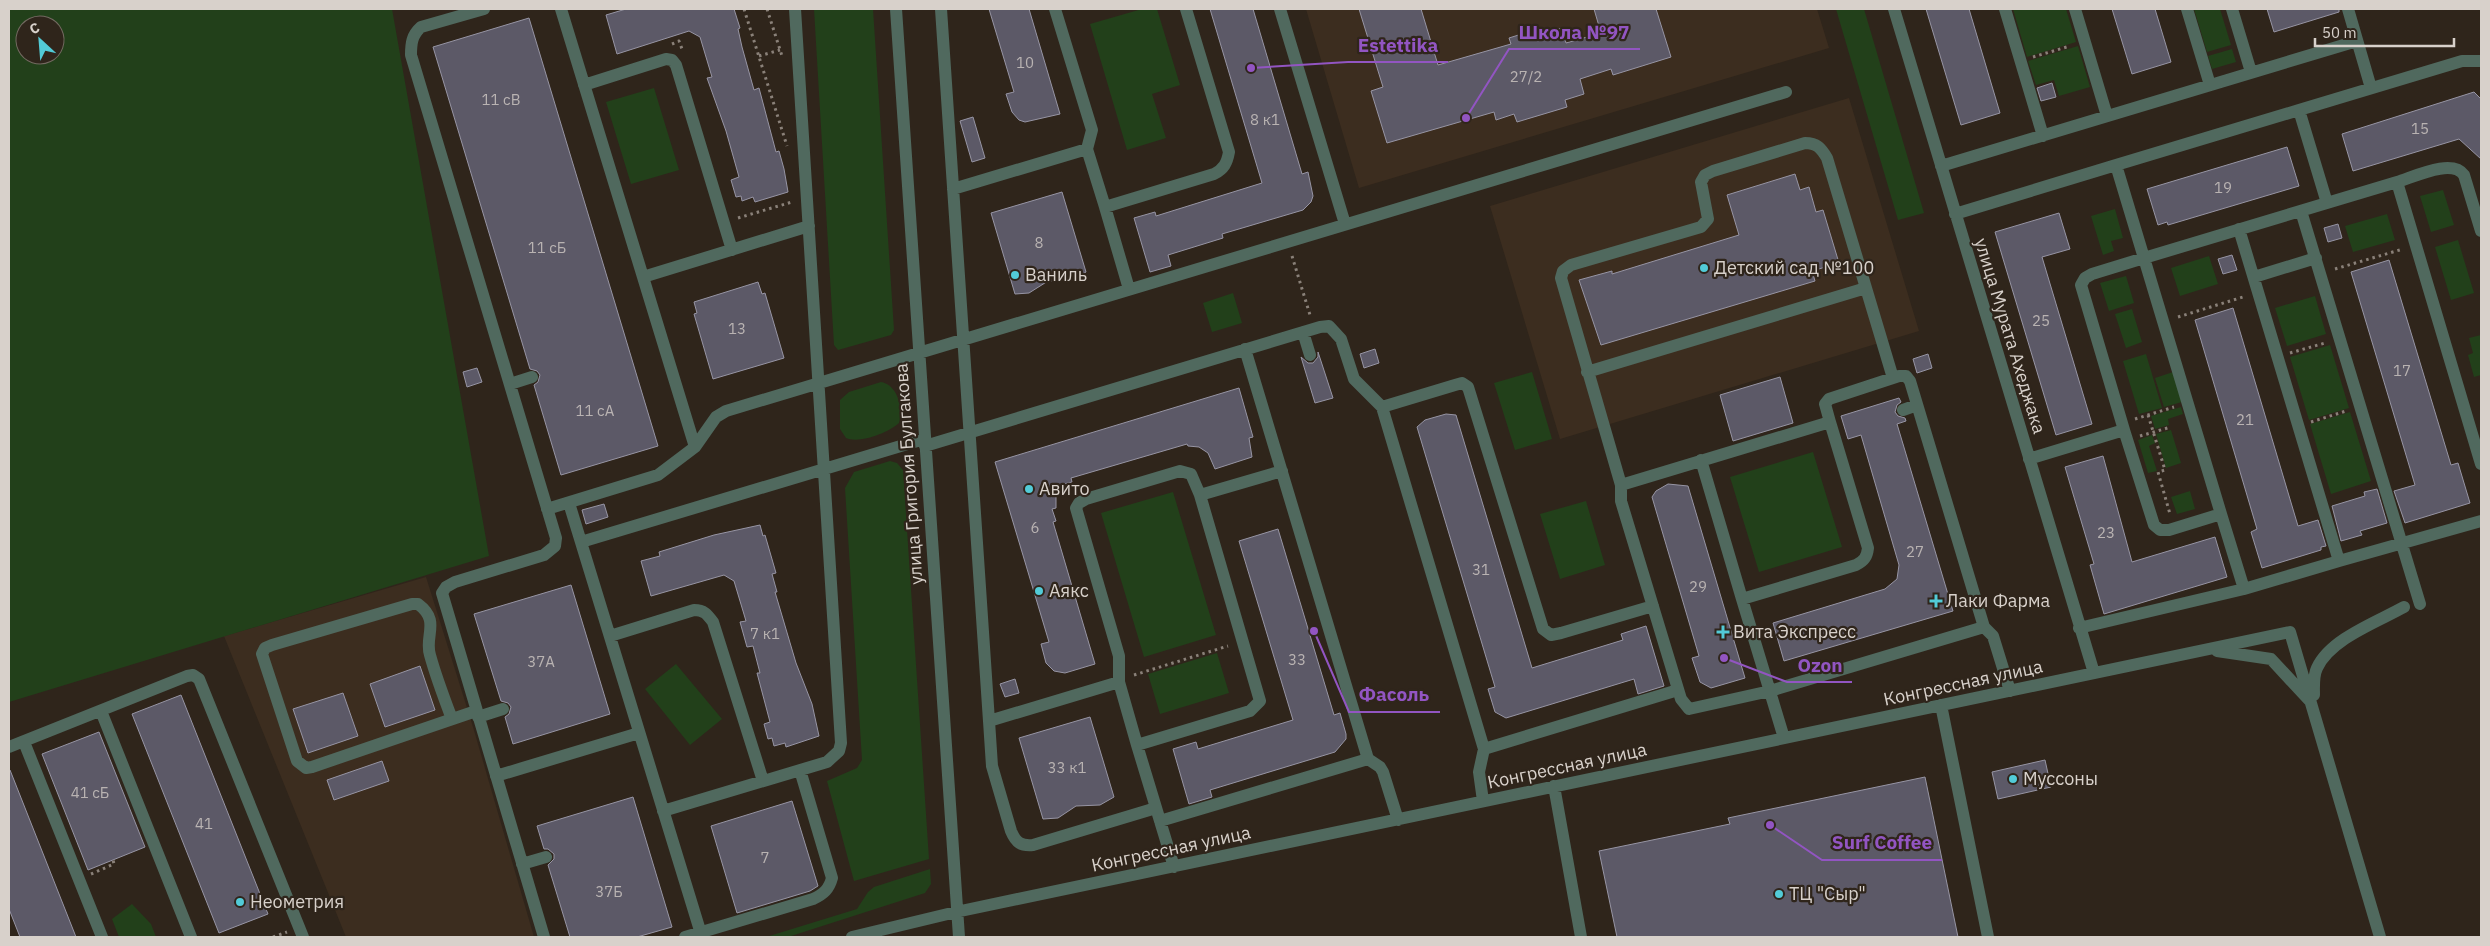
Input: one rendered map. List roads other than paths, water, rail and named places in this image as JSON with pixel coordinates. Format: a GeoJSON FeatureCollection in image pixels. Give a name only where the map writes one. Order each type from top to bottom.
{"type":"FeatureCollection","features":[{"type":"Feature","properties":{"kind":"street"},"geometry":{"type":"LineString","coordinates":[[484,9],[421,27],[415,33],[411,44],[411,55],[556,538],[555,546],[551,552],[455,582],[446,587],[442,593],[544,937]]}},
{"type":"Feature","properties":{"kind":"street"},"geometry":{"type":"LineString","coordinates":[[561,9],[695,447]]}},
{"type":"Feature","properties":{"kind":"street"},"geometry":{"type":"LineString","coordinates":[[663,812],[800,770],[834,757],[839,751],[841,743],[795,9]]}},
{"type":"Feature","properties":{"kind":"street","name":"улица Григория Булгакова"},"geometry":{"type":"LineString","coordinates":[[896,9],[959,937]]}},
{"type":"Feature","properties":{"kind":"street"},"geometry":{"type":"LineString","coordinates":[[941,9],[992,766],[1011,831],[1015,840],[1023,845],[1033,845],[1156,808]]}},
{"type":"Feature","properties":{"kind":"street"},"geometry":{"type":"LineString","coordinates":[[1055,9],[1092,130],[1087,149],[1130,289]]}},
{"type":"Feature","properties":{"kind":"street"},"geometry":{"type":"LineString","coordinates":[[1105,207],[1214,174],[1222,170],[1227,161],[1229,152],[1186,9]]}},
{"type":"Feature","properties":{"kind":"street"},"geometry":{"type":"LineString","coordinates":[[1280,9],[1344,224]]}},
{"type":"Feature","properties":{"kind":"street","name":"улица Мурата Ахеджака"},"geometry":{"type":"LineString","coordinates":[[1894,9],[2094,673]]}},
{"type":"Feature","properties":{"kind":"street"},"geometry":{"type":"LineString","coordinates":[[2005,9],[2043,136]]}},
{"type":"Feature","properties":{"kind":"street"},"geometry":{"type":"LineString","coordinates":[[2075,9],[2107,116]]}},
{"type":"Feature","properties":{"kind":"street"},"geometry":{"type":"LineString","coordinates":[[2188,9],[2210,85]]}},
{"type":"Feature","properties":{"kind":"street"},"geometry":{"type":"LineString","coordinates":[[2232,9],[2251,72]]}},
{"type":"Feature","properties":{"kind":"street"},"geometry":{"type":"LineString","coordinates":[[2348,9],[2372,88]]}},
{"type":"Feature","properties":{"kind":"street"},"geometry":{"type":"LineString","coordinates":[[1941,166],[2357,41]]}},
{"type":"Feature","properties":{"kind":"street"},"geometry":{"type":"LineString","coordinates":[[584,85],[666,59],[672,60],[676,65],[732,250]]}},
{"type":"Feature","properties":{"kind":"street"},"geometry":{"type":"LineString","coordinates":[[1955,214],[2462,61],[2481,62]]}},
{"type":"Feature","properties":{"kind":"street"},"geometry":{"type":"LineString","coordinates":[[547,509],[658,475],[695,447],[716,417],[726,411],[1130,289],[1162,274],[1288,242],[1786,92]]}},
{"type":"Feature","properties":{"kind":"street"},"geometry":{"type":"LineString","coordinates":[[2299,110],[2327,203]]}},
{"type":"Feature","properties":{"kind":"street"},"geometry":{"type":"LineString","coordinates":[[1893,378],[1827,158],[1822,149],[1814,143],[1805,143],[1705,175],[1701,182],[1708,219],[1701,227],[1571,266],[1563,271],[1561,285],[1621,485],[1621,501],[1683,704],[1689,709],[1770,691],[1984,627]]}},
{"type":"Feature","properties":{"kind":"street"},"geometry":{"type":"LineString","coordinates":[[953,190],[1087,149]]}},
{"type":"Feature","properties":{"kind":"street"},"geometry":{"type":"LineString","coordinates":[[2116,165],[2244,589]]}},
{"type":"Feature","properties":{"kind":"street"},"geometry":{"type":"LineString","coordinates":[[2221,514],[2169,530],[2160,530],[2151,520],[2081,285],[2085,278],[2092,274],[2448,166],[2461,170],[2464,175],[2481,231]]}},
{"type":"Feature","properties":{"kind":"street"},"geometry":{"type":"LineString","coordinates":[[2397,182],[2415,245],[2477,437],[2481,464]]}},
{"type":"Feature","properties":{"kind":"street"},"geometry":{"type":"LineString","coordinates":[[2301,211],[2420,604]]}},
{"type":"Feature","properties":{"kind":"street"},"geometry":{"type":"LineString","coordinates":[[643,277],[809,226]]}},
{"type":"Feature","properties":{"kind":"street"},"geometry":{"type":"LineString","coordinates":[[2239,229],[2339,561]]}},
{"type":"Feature","properties":{"kind":"street"},"geometry":{"type":"LineString","coordinates":[[2254,277],[2316,258]]}},
{"type":"Feature","properties":{"kind":"street"},"geometry":{"type":"LineString","coordinates":[[1587,372],[1866,288]]}},
{"type":"Feature","properties":{"kind":"street"},"geometry":{"type":"LineString","coordinates":[[581,542],[824,469],[925,442],[969,433],[1245,349],[1329,326],[1337,332],[1354,379],[1382,407],[1484,748],[1479,772],[1483,802]]}},
{"type":"Feature","properties":{"kind":"street"},"geometry":{"type":"LineString","coordinates":[[1309,330],[1310,355]]}},
{"type":"Feature","properties":{"kind":"street"},"geometry":{"type":"LineString","coordinates":[[1245,349],[1368,759],[1380,767],[1398,820]]}},
{"type":"Feature","properties":{"kind":"street"},"geometry":{"type":"LineString","coordinates":[[1742,599],[1863,562],[1868,548],[1826,404],[1829,398],[1893,378],[1906,376],[1910,381],[1918,405],[1984,627],[1993,636],[2010,691]]}},
{"type":"Feature","properties":{"kind":"street"},"geometry":{"type":"LineString","coordinates":[[510,384],[532,377]]}},
{"type":"Feature","properties":{"kind":"street"},"geometry":{"type":"LineString","coordinates":[[1382,407],[1455,385],[1462,384],[1468,388],[1543,629],[1551,635],[1653,606]]}},
{"type":"Feature","properties":{"kind":"street"},"geometry":{"type":"LineString","coordinates":[[1903,410],[1918,405]]}},
{"type":"Feature","properties":{"kind":"street"},"geometry":{"type":"LineString","coordinates":[[1621,485],[1830,422]]}},
{"type":"Feature","properties":{"kind":"street"},"geometry":{"type":"LineString","coordinates":[[2028,458],[2124,431]]}},
{"type":"Feature","properties":{"kind":"street"},"geometry":{"type":"LineString","coordinates":[[1701,460],[1784,738]]}},
{"type":"Feature","properties":{"kind":"street"},"geometry":{"type":"LineString","coordinates":[[1200,495],[1282,470]]}},
{"type":"Feature","properties":{"kind":"street"},"geometry":{"type":"LineString","coordinates":[[1137,744],[1255,707],[1260,701],[1260,694],[1200,495],[1192,474],[1186,471],[1180,471],[1086,499],[1079,503],[1076,508],[1119,656],[1119,681],[1137,744],[1160,822],[1174,867]]}},
{"type":"Feature","properties":{"kind":"street"},"geometry":{"type":"LineString","coordinates":[[569,502],[701,935]]}},
{"type":"Feature","properties":{"kind":"street"},"geometry":{"type":"LineString","coordinates":[[2079,628],[2244,589],[2481,520]]}},
{"type":"Feature","properties":{"kind":"street"},"geometry":{"type":"LineString","coordinates":[[452,719],[429,650],[431,626],[426,612],[418,604],[412,604],[272,645],[265,648],[262,654],[297,761],[306,768],[452,719],[503,709]]}},
{"type":"Feature","properties":{"kind":"street"},"geometry":{"type":"LineString","coordinates":[[2380,937],[2313,705],[2316,670],[2326,653],[2341,641],[2404,607]]}},
{"type":"Feature","properties":{"kind":"street"},"geometry":{"type":"LineString","coordinates":[[610,636],[694,610],[701,610],[708,614],[713,622],[763,781]]}},
{"type":"Feature","properties":{"kind":"street","name":"Конгрессная улица"},"geometry":{"type":"LineString","coordinates":[[852,937],[956,912],[2290,632],[2313,705]]}},
{"type":"Feature","properties":{"kind":"street"},"geometry":{"type":"LineString","coordinates":[[2205,650],[2271,659],[2288,675],[2313,705]]}},
{"type":"Feature","properties":{"kind":"street"},"geometry":{"type":"LineString","coordinates":[[9,747],[187,676],[199,678],[303,937]]}},
{"type":"Feature","properties":{"kind":"street"},"geometry":{"type":"LineString","coordinates":[[989,721],[1119,681]]}},
{"type":"Feature","properties":{"kind":"street"},"geometry":{"type":"LineString","coordinates":[[1484,748],[1652,694],[1678,690]]}},
{"type":"Feature","properties":{"kind":"street"},"geometry":{"type":"LineString","coordinates":[[1941,705],[1988,937]]}},
{"type":"Feature","properties":{"kind":"street"},"geometry":{"type":"LineString","coordinates":[[101,711],[191,937]]}},
{"type":"Feature","properties":{"kind":"street"},"geometry":{"type":"LineString","coordinates":[[496,776],[639,733]]}},
{"type":"Feature","properties":{"kind":"street"},"geometry":{"type":"LineString","coordinates":[[24,742],[102,937]]}},
{"type":"Feature","properties":{"kind":"street"},"geometry":{"type":"LineString","coordinates":[[1160,822],[1202,806],[1368,759]]}},
{"type":"Feature","properties":{"kind":"street"},"geometry":{"type":"LineString","coordinates":[[684,937],[701,935],[813,899],[823,895],[830,887],[832,878],[800,770]]}},
{"type":"Feature","properties":{"kind":"street"},"geometry":{"type":"LineString","coordinates":[[1554,786],[1581,937]]}},
{"type":"Feature","properties":{"kind":"street"},"geometry":{"type":"LineString","coordinates":[[522,864],[546,857]]}},
{"type":"Feature","properties":{"kind":"place","name":"Estettika"},"geometry":{"type":"Point","coordinates":[1251,68]}},
{"type":"Feature","properties":{"kind":"place","name":"Школа №97"},"geometry":{"type":"Point","coordinates":[1466,118]}},
{"type":"Feature","properties":{"kind":"place","name":"Детский сад №100"},"geometry":{"type":"Point","coordinates":[1704,268]}},
{"type":"Feature","properties":{"kind":"place","name":"Ваниль"},"geometry":{"type":"Point","coordinates":[1015,275]}},
{"type":"Feature","properties":{"kind":"place","name":"Авито"},"geometry":{"type":"Point","coordinates":[1029,489]}},
{"type":"Feature","properties":{"kind":"place","name":"Аякс"},"geometry":{"type":"Point","coordinates":[1039,591]}},
{"type":"Feature","properties":{"kind":"place","name":"Лаки Фарма"},"geometry":{"type":"Point","coordinates":[1936,601]}},
{"type":"Feature","properties":{"kind":"place","name":"Фасоль"},"geometry":{"type":"Point","coordinates":[1314,631]}},
{"type":"Feature","properties":{"kind":"place","name":"Вита Экспресс"},"geometry":{"type":"Point","coordinates":[1723,632]}},
{"type":"Feature","properties":{"kind":"place","name":"Ozon"},"geometry":{"type":"Point","coordinates":[1724,658]}},
{"type":"Feature","properties":{"kind":"place","name":"Муссоны"},"geometry":{"type":"Point","coordinates":[2013,779]}},
{"type":"Feature","properties":{"kind":"place","name":"Surf Coffee"},"geometry":{"type":"Point","coordinates":[1770,825]}},
{"type":"Feature","properties":{"kind":"place","name":"ТЦ \"Сыр\""},"geometry":{"type":"Point","coordinates":[1779,894]}},
{"type":"Feature","properties":{"kind":"place","name":"Неометрия"},"geometry":{"type":"Point","coordinates":[240,902]}}]}
